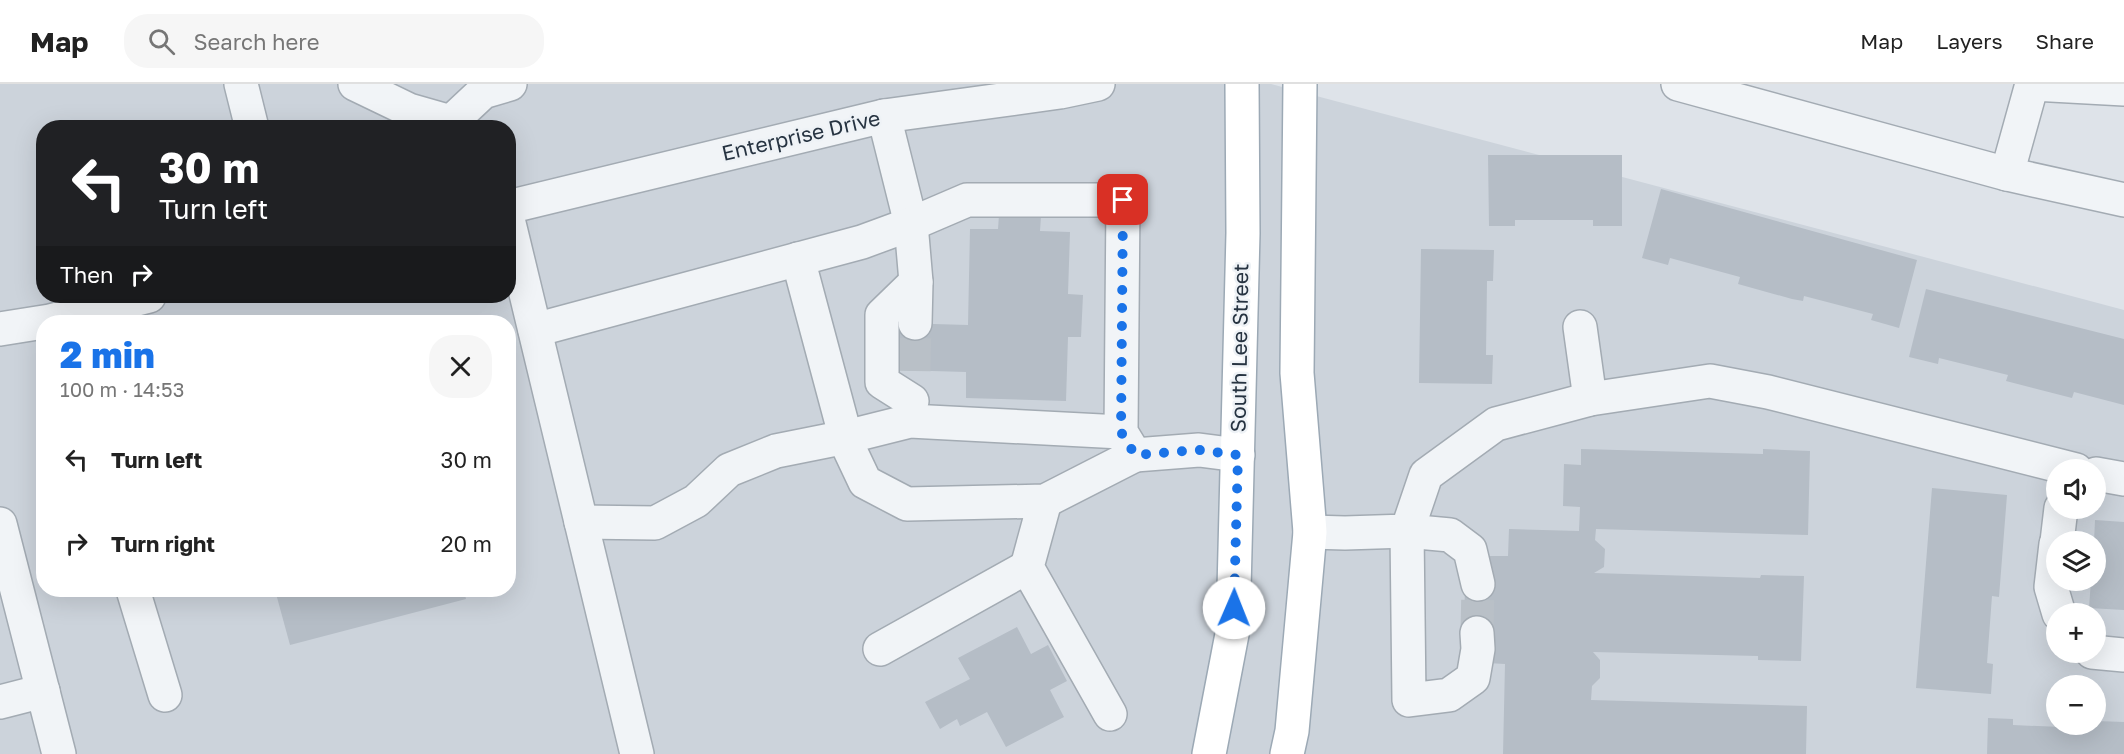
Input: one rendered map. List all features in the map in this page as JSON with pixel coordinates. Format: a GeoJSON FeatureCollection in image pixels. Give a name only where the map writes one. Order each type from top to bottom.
{"type":"FeatureCollection","features":[{"type":"Feature","properties":{"kind":"main road","name":"South Lee Street"},"geometry":{"type":"LineString","coordinates":[[1209,754],[1233,629],[1243,233],[1242,84]]}},
{"type":"Feature","properties":{"kind":"main road"},"geometry":{"type":"LineString","coordinates":[[1287,754],[1292,731],[1310,532],[1297,373],[1300,84]]}},
{"type":"Feature","properties":{"kind":"street"},"geometry":{"type":"LineString","coordinates":[[241,84],[250,120]]}},
{"type":"Feature","properties":{"kind":"street"},"geometry":{"type":"LineString","coordinates":[[355,84],[409,110],[438,120]]}},
{"type":"Feature","properties":{"kind":"street"},"geometry":{"type":"LineString","coordinates":[[457,120],[483,92],[510,84]]}},
{"type":"Feature","properties":{"kind":"street","name":"Enterprise Drive"},"geometry":{"type":"LineString","coordinates":[[516,205],[884,116],[1060,92],[1098,84]]}},
{"type":"Feature","properties":{"kind":"street"},"geometry":{"type":"LineString","coordinates":[[2007,174],[2032,84],[2124,89]]}},
{"type":"Feature","properties":{"kind":"street"},"geometry":{"type":"LineString","coordinates":[[1693,86],[2007,174],[2124,200]]}},
{"type":"Feature","properties":{"kind":"street"},"geometry":{"type":"LineString","coordinates":[[884,116],[911,224],[916,282],[915,323]]}},
{"type":"Feature","properties":{"kind":"street"},"geometry":{"type":"LineString","coordinates":[[535,330],[862,242],[967,200],[1123,200],[1128,443]]}},
{"type":"Feature","properties":{"kind":"street"},"geometry":{"type":"LineString","coordinates":[[516,252],[637,754]]}},
{"type":"Feature","properties":{"kind":"street"},"geometry":{"type":"LineString","coordinates":[[798,259],[848,446],[865,482],[908,504],[1045,501],[1128,443]]}},
{"type":"Feature","properties":{"kind":"street"},"geometry":{"type":"LineString","coordinates":[[916,282],[882,315],[882,382],[912,397],[1128,443],[1238,455]]}},
{"type":"Feature","properties":{"kind":"street"},"geometry":{"type":"LineString","coordinates":[[77,315],[123,303]]}},
{"type":"Feature","properties":{"kind":"street"},"geometry":{"type":"LineString","coordinates":[[0,329],[36,324]]}},
{"type":"Feature","properties":{"kind":"street"},"geometry":{"type":"LineString","coordinates":[[1580,327],[1590,399]]}},
{"type":"Feature","properties":{"kind":"street"},"geometry":{"type":"LineString","coordinates":[[1477,633],[1478,650],[1473,678],[1449,695],[1409,700],[1407,531],[1426,476],[1496,424],[1590,399],[1710,381],[1768,392],[2046,462]]}},
{"type":"Feature","properties":{"kind":"street"},"geometry":{"type":"LineString","coordinates":[[581,522],[656,523],[696,501],[729,470],[776,451],[846,437],[912,397]]}},
{"type":"Feature","properties":{"kind":"street"},"geometry":{"type":"LineString","coordinates":[[2106,476],[2124,479]]}},
{"type":"Feature","properties":{"kind":"street"},"geometry":{"type":"LineString","coordinates":[[1045,501],[1027,567],[1110,714]]}},
{"type":"Feature","properties":{"kind":"street"},"geometry":{"type":"LineString","coordinates":[[0,524],[59,754]]}},
{"type":"Feature","properties":{"kind":"street"},"geometry":{"type":"LineString","coordinates":[[1310,532],[1345,534],[1407,531],[1450,535],[1470,550],[1478,584]]}},
{"type":"Feature","properties":{"kind":"street"},"geometry":{"type":"LineString","coordinates":[[880,649],[1027,567]]}},
{"type":"Feature","properties":{"kind":"street"},"geometry":{"type":"LineString","coordinates":[[135,597],[165,694]]}},
{"type":"Feature","properties":{"kind":"street"},"geometry":{"type":"LineString","coordinates":[[2106,653],[2124,655]]}},
{"type":"Feature","properties":{"kind":"street"},"geometry":{"type":"LineString","coordinates":[[0,702],[43,691]]}},
{"type":"Feature","properties":{"kind":"shaded area"},"geometry":{"type":"Polygon","coordinates":[[[0,84],[1271,84],[2124,310],[2124,754],[0,754],[0,84]]]}},
{"type":"Feature","properties":{"kind":"building"},"geometry":{"type":"Polygon","coordinates":[[[1488,155],[1622,155],[1622,226],[1593,226],[1593,220],[1515,220],[1515,226],[1489,226],[1488,155]]]}},
{"type":"Feature","properties":{"kind":"building"},"geometry":{"type":"Polygon","coordinates":[[[1661,189],[1917,260],[1899,328],[1871,320],[1873,314],[1804,296],[1803,301],[1792,299],[1738,284],[1740,277],[1670,258],[1668,265],[1642,258],[1661,189]]]}},
{"type":"Feature","properties":{"kind":"building"},"geometry":{"type":"Polygon","coordinates":[[[999,215],[1041,216],[1040,231],[1070,232],[1068,294],[1083,295],[1081,337],[1068,337],[1066,401],[966,398],[966,372],[898,370],[899,323],[968,325],[970,229],[998,229],[999,215]]]}},
{"type":"Feature","properties":{"kind":"building"},"geometry":{"type":"Polygon","coordinates":[[[1421,249],[1494,250],[1493,281],[1487,281],[1486,355],[1493,355],[1492,384],[1419,383],[1421,249]]]}},
{"type":"Feature","properties":{"kind":"building"},"geometry":{"type":"Polygon","coordinates":[[[1926,289],[2124,339],[2124,405],[2074,392],[2072,398],[2006,381],[2008,375],[1939,358],[1938,364],[1909,357],[1926,289]]]}},
{"type":"Feature","properties":{"kind":"building"},"geometry":{"type":"Polygon","coordinates":[[[1581,449],[1763,454],[1763,449],[1810,451],[1808,535],[1596,529],[1595,540],[1605,549],[1604,567],[1594,573],[1760,578],[1761,575],[1804,576],[1801,661],[1758,660],[1758,656],[1593,652],[1600,660],[1600,678],[1592,686],[1591,700],[1807,706],[1806,754],[1503,754],[1505,664],[1487,663],[1464,632],[1465,584],[1488,585],[1489,556],[1508,556],[1509,529],[1579,531],[1580,507],[1563,506],[1564,464],[1581,465],[1581,449]]]}},
{"type":"Feature","properties":{"kind":"building"},"geometry":{"type":"Polygon","coordinates":[[[1932,488],[2007,495],[1999,597],[1992,596],[1987,663],[1993,664],[1991,694],[1916,688],[1932,488]]]}},
{"type":"Feature","properties":{"kind":"building"},"geometry":{"type":"Polygon","coordinates":[[[2095,520],[2124,522],[2124,610],[2106,609],[2106,603],[2089,603],[2090,591],[2106,591],[2106,531],[2094,531],[2095,520]]]}},
{"type":"Feature","properties":{"kind":"building"},"geometry":{"type":"Polygon","coordinates":[[[277,597],[466,597],[466,599],[290,645],[277,597]]]}},
{"type":"Feature","properties":{"kind":"building"},"geometry":{"type":"Polygon","coordinates":[[[1017,627],[1031,654],[1048,645],[1067,681],[1050,690],[1064,717],[1006,747],[987,712],[960,726],[957,719],[940,729],[925,702],[970,679],[958,658],[1017,627]]]}},
{"type":"Feature","properties":{"kind":"building"},"geometry":{"type":"Polygon","coordinates":[[[1988,718],[2013,719],[2013,725],[2046,726],[2046,735],[2106,735],[2106,721],[2124,722],[2124,754],[1987,754],[1988,718]]]}},
{"type":"Feature","properties":{"kind":"tunnel"},"geometry":{"type":"LineString","coordinates":[[914,371],[915,323]]}},
{"type":"Feature","properties":{"kind":"tunnel"},"geometry":{"type":"LineString","coordinates":[[1477,633],[1478,584]]}},
{"type":"Feature","properties":{"kind":"route"},"geometry":{"type":"LineString","coordinates":[[1123,200],[1121,432],[1135,455],[1199,450],[1238,455],[1234,608]]}}]}
